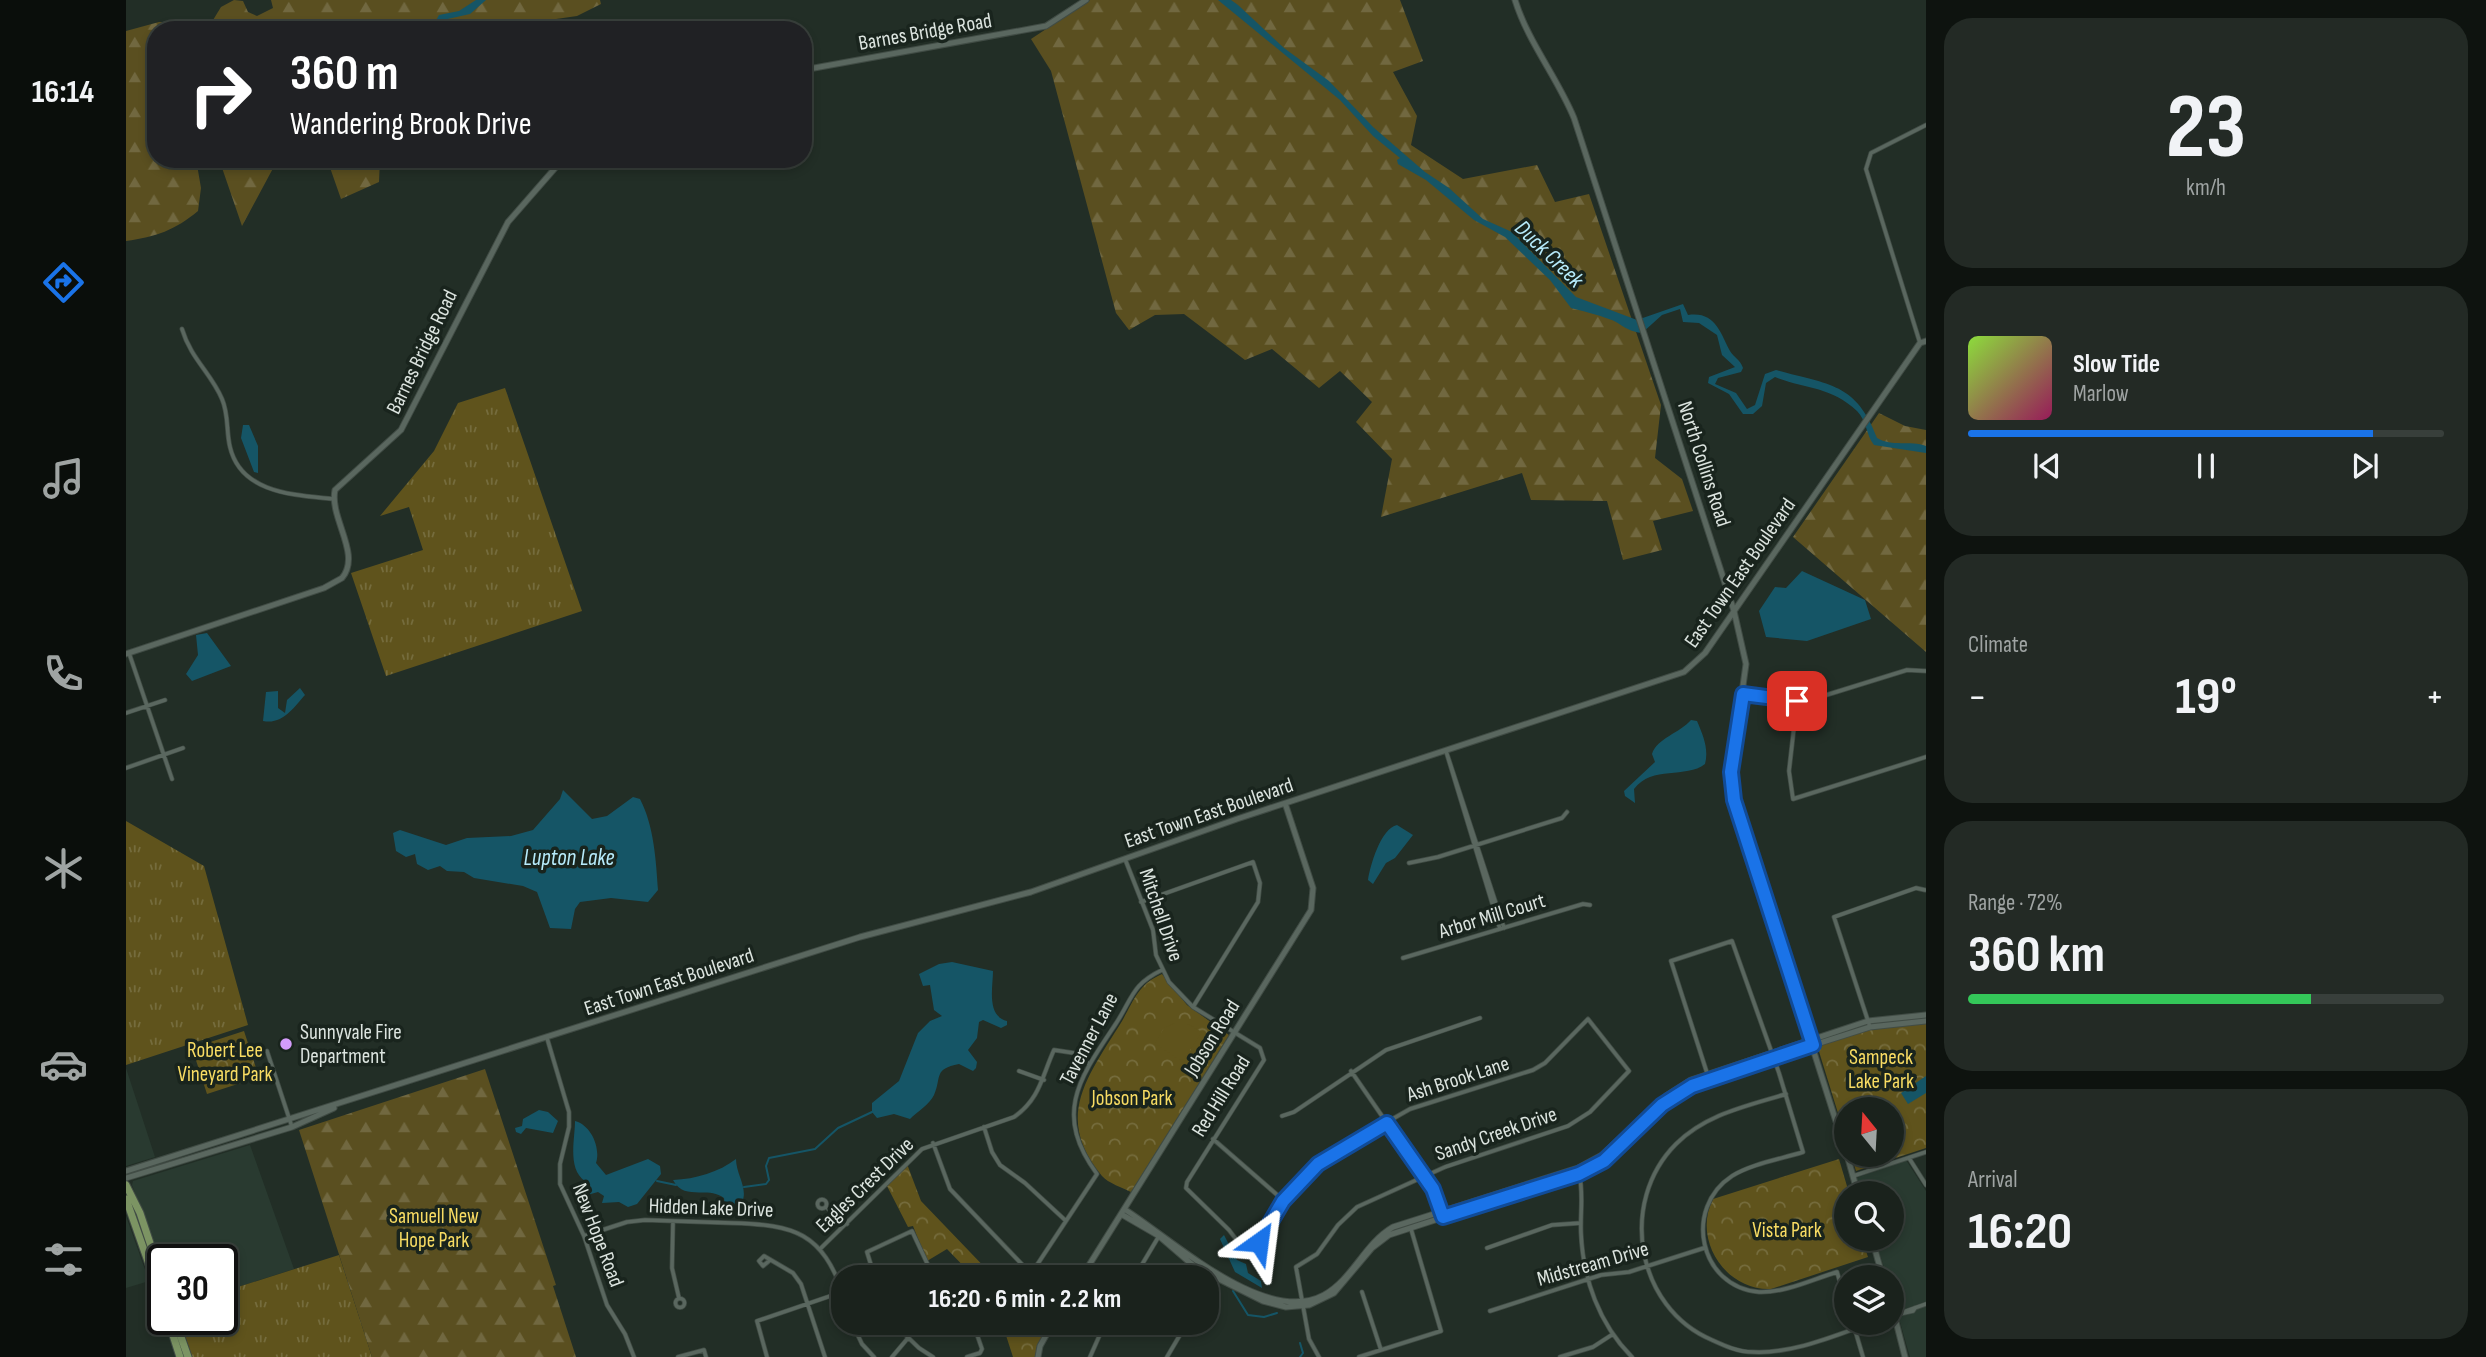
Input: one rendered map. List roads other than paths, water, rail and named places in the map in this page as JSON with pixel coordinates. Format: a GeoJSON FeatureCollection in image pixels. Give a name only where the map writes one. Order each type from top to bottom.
{"type":"FeatureCollection","features":[{"type":"Feature","properties":{"kind":"main road"},"geometry":{"type":"LineString","coordinates":[[126,1185],[140,1213],[148,1244]]}},
{"type":"Feature","properties":{"kind":"main road"},"geometry":{"type":"LineString","coordinates":[[126,1199],[147,1249]]}},
{"type":"Feature","properties":{"kind":"main road"},"geometry":{"type":"LineString","coordinates":[[173,1335],[180,1357]]}},
{"type":"Feature","properties":{"kind":"main road"},"geometry":{"type":"LineString","coordinates":[[181,1335],[188,1357]]}},
{"type":"Feature","properties":{"kind":"street","name":"Barnes Bridge Road"},"geometry":{"type":"LineString","coordinates":[[812,68],[1046,26],[1086,0]]}},
{"type":"Feature","properties":{"kind":"street","name":"North Collins Road"},"geometry":{"type":"LineString","coordinates":[[1515,0],[1520,16],[1552,70],[1574,118],[1734,611],[1746,664],[1731,772],[1734,800],[1740,828],[1834,1111]]}},
{"type":"Feature","properties":{"kind":"street"},"geometry":{"type":"LineString","coordinates":[[1923,342],[1866,169],[1871,153],[1926,125]]}},
{"type":"Feature","properties":{"kind":"street","name":"Barnes Bridge Road"},"geometry":{"type":"LineString","coordinates":[[333,499],[341,482],[401,430],[508,222],[556,168]]}},
{"type":"Feature","properties":{"kind":"street"},"geometry":{"type":"LineString","coordinates":[[172,779],[127,653],[338,582],[346,574],[349,559],[333,499],[281,494],[260,484],[242,470],[230,447],[222,400],[191,354],[181,329]]}},
{"type":"Feature","properties":{"kind":"street","name":"East Town East Boulevard"},"geometry":{"type":"LineString","coordinates":[[126,1171],[288,1117],[350,1101],[860,937],[998,902],[1285,803],[1684,672],[1696,665],[1923,342]]}},
{"type":"Feature","properties":{"kind":"street"},"geometry":{"type":"LineString","coordinates":[[1722,629],[1728,624],[1738,627]]}},
{"type":"Feature","properties":{"kind":"street"},"geometry":{"type":"LineString","coordinates":[[1743,694],[1807,701],[1907,670],[1926,670]]}},
{"type":"Feature","properties":{"kind":"street"},"geometry":{"type":"LineString","coordinates":[[126,713],[165,700]]}},
{"type":"Feature","properties":{"kind":"street"},"geometry":{"type":"LineString","coordinates":[[1797,701],[1788,771],[1793,799],[1926,757]]}},
{"type":"Feature","properties":{"kind":"street"},"geometry":{"type":"LineString","coordinates":[[126,768],[183,748]]}},
{"type":"Feature","properties":{"kind":"street"},"geometry":{"type":"LineString","coordinates":[[1446,751],[1503,929]]}},
{"type":"Feature","properties":{"kind":"street","name":"Jobson Road"},"geometry":{"type":"LineString","coordinates":[[1089,1265],[1313,903],[1313,888],[1285,803]]}},
{"type":"Feature","properties":{"kind":"street"},"geometry":{"type":"LineString","coordinates":[[1409,863],[1562,818],[1567,813]]}},
{"type":"Feature","properties":{"kind":"street","name":"Mitchell Drive"},"geometry":{"type":"LineString","coordinates":[[1125,859],[1153,930],[1162,970],[1178,994],[1233,1033]]}},
{"type":"Feature","properties":{"kind":"street"},"geometry":{"type":"LineString","coordinates":[[1141,902],[1253,862],[1260,883],[1258,902],[1193,1007]]}},
{"type":"Feature","properties":{"kind":"street"},"geometry":{"type":"LineString","coordinates":[[1869,1024],[1833,917],[1916,888],[1925,890]]}},
{"type":"Feature","properties":{"kind":"street","name":"Arbor Mill Court"},"geometry":{"type":"LineString","coordinates":[[1404,958],[1583,904],[1590,905]]}},
{"type":"Feature","properties":{"kind":"street"},"geometry":{"type":"LineString","coordinates":[[1708,1076],[1671,961],[1732,941],[1786,1094],[1803,1152],[1738,1173],[1718,1188],[1702,1219],[1704,1248],[1723,1277],[1741,1287],[1759,1292],[1778,1290],[1834,1273]]}},
{"type":"Feature","properties":{"kind":"street","name":"Tavenner Lane"},"geometry":{"type":"LineString","coordinates":[[1065,1220],[1097,1174],[1081,1150],[1073,1124],[1075,1097],[1089,1064],[1137,985],[1162,970]]}},
{"type":"Feature","properties":{"kind":"street"},"geometry":{"type":"LineString","coordinates":[[1123,1211],[1156,1228],[1201,1264],[1272,1300],[1303,1304],[1330,1291],[1379,1235],[1578,1171],[1602,1155],[1666,1096],[1708,1076],[1869,1024],[1926,1014]]}},
{"type":"Feature","properties":{"kind":"street"},"geometry":{"type":"LineString","coordinates":[[1282,1116],[1294,1112],[1385,1050],[1480,1018]]}},
{"type":"Feature","properties":{"kind":"street","name":"Sandy Creek Drive"},"geometry":{"type":"LineString","coordinates":[[1303,1304],[1296,1267],[1317,1254],[1338,1224],[1357,1207],[1445,1167],[1568,1126],[1590,1112],[1629,1071],[1588,1019]]}},
{"type":"Feature","properties":{"kind":"street","name":"Ash Brook Lane"},"geometry":{"type":"LineString","coordinates":[[1247,1251],[1262,1239],[1283,1201],[1318,1164],[1410,1109],[1533,1070],[1545,1063],[1588,1019]]}},
{"type":"Feature","properties":{"kind":"street"},"geometry":{"type":"LineString","coordinates":[[1869,1024],[1926,1021]]}},
{"type":"Feature","properties":{"kind":"street","name":"Red Hill Road"},"geometry":{"type":"LineString","coordinates":[[1233,1033],[1260,1048],[1264,1060],[1213,1139],[1186,1188],[1247,1251]]}},
{"type":"Feature","properties":{"kind":"street","name":"New Hope Road"},"geometry":{"type":"LineString","coordinates":[[547,1038],[569,1112],[569,1127],[560,1164],[560,1184],[584,1236],[607,1305],[625,1334],[634,1357]]}},
{"type":"Feature","properties":{"kind":"street","name":"Eagles Crest Drive"},"geometry":{"type":"LineString","coordinates":[[821,1250],[922,1149],[1014,1117],[1026,1109],[1044,1080],[1054,1050],[1074,1053],[1089,1064]]}},
{"type":"Feature","properties":{"kind":"street"},"geometry":{"type":"LineString","coordinates":[[267,1051],[292,1127]]}},
{"type":"Feature","properties":{"kind":"street"},"geometry":{"type":"LineString","coordinates":[[1019,1071],[1044,1080]]}},
{"type":"Feature","properties":{"kind":"street"},"geometry":{"type":"LineString","coordinates":[[1351,1071],[1424,1177],[1442,1214]]}},
{"type":"Feature","properties":{"kind":"street"},"geometry":{"type":"LineString","coordinates":[[1786,1094],[1713,1117],[1687,1133],[1665,1157],[1654,1175],[1643,1208],[1641,1240],[1646,1266],[1656,1289],[1685,1325],[1732,1349],[1751,1353],[1772,1351],[1835,1335]]}},
{"type":"Feature","properties":{"kind":"street","name":"East Town East Boulevard"},"geometry":{"type":"LineString","coordinates":[[126,1178],[292,1127],[350,1101]]}},
{"type":"Feature","properties":{"kind":"street"},"geometry":{"type":"LineString","coordinates":[[984,1127],[992,1152],[1000,1165],[1025,1183],[1065,1220],[1039,1265]]}},
{"type":"Feature","properties":{"kind":"street"},"geometry":{"type":"LineString","coordinates":[[234,1136],[237,1144]]}},
{"type":"Feature","properties":{"kind":"street"},"geometry":{"type":"LineString","coordinates":[[1213,1139],[1283,1201]]}},
{"type":"Feature","properties":{"kind":"street"},"geometry":{"type":"LineString","coordinates":[[933,1143],[950,1189],[1023,1265]]}},
{"type":"Feature","properties":{"kind":"street"},"geometry":{"type":"LineString","coordinates":[[187,1152],[191,1159]]}},
{"type":"Feature","properties":{"kind":"street"},"geometry":{"type":"LineString","coordinates":[[1853,1176],[1926,1153]]}},
{"type":"Feature","properties":{"kind":"street"},"geometry":{"type":"LineString","coordinates":[[1909,1158],[1926,1185]]}},
{"type":"Feature","properties":{"kind":"street","name":"North Collins Road"},"geometry":{"type":"LineString","coordinates":[[1851,1167],[1854,1181]]}},
{"type":"Feature","properties":{"kind":"street"},"geometry":{"type":"LineString","coordinates":[[1578,1171],[1582,1188],[1581,1223],[1588,1280],[1599,1310],[1613,1334],[1632,1357]]}},
{"type":"Feature","properties":{"kind":"street"},"geometry":{"type":"LineString","coordinates":[[826,1207],[847,1224]]}},
{"type":"Feature","properties":{"kind":"street"},"geometry":{"type":"LineString","coordinates":[[1123,1211],[1194,1265]]}},
{"type":"Feature","properties":{"kind":"street"},"geometry":{"type":"LineString","coordinates":[[1219,1279],[1268,1303],[1303,1304],[1334,1293],[1382,1239],[1442,1214]]}},
{"type":"Feature","properties":{"kind":"street"},"geometry":{"type":"LineString","coordinates":[[673,1221],[672,1268],[679,1298]]}},
{"type":"Feature","properties":{"kind":"street","name":"Hidden Lake Drive"},"geometry":{"type":"LineString","coordinates":[[584,1236],[627,1222],[775,1225],[797,1231],[821,1250],[832,1265]]}},
{"type":"Feature","properties":{"kind":"street"},"geometry":{"type":"LineString","coordinates":[[1487,1248],[1528,1231],[1552,1225],[1581,1223]]}},
{"type":"Feature","properties":{"kind":"street"},"geometry":{"type":"LineString","coordinates":[[1359,1357],[1441,1331],[1411,1227]]}},
{"type":"Feature","properties":{"kind":"street"},"geometry":{"type":"LineString","coordinates":[[871,1265],[867,1252],[912,1231],[928,1265]]}},
{"type":"Feature","properties":{"kind":"street"},"geometry":{"type":"LineString","coordinates":[[1142,1265],[1159,1236]]}},
{"type":"Feature","properties":{"kind":"street","name":"Midstream Drive"},"geometry":{"type":"LineString","coordinates":[[1490,1311],[1704,1248]]}},
{"type":"Feature","properties":{"kind":"street"},"geometry":{"type":"LineString","coordinates":[[769,1261],[781,1264],[793,1273],[801,1284],[825,1357]]}},
{"type":"Feature","properties":{"kind":"street"},"geometry":{"type":"LineString","coordinates":[[1362,1292],[1381,1350]]}},
{"type":"Feature","properties":{"kind":"street"},"geometry":{"type":"LineString","coordinates":[[767,1357],[757,1321],[831,1297]]}},
{"type":"Feature","properties":{"kind":"street"},"geometry":{"type":"LineString","coordinates":[[1303,1304],[1309,1339],[1319,1357]]}},
{"type":"Feature","properties":{"kind":"street"},"geometry":{"type":"LineString","coordinates":[[1904,1313],[1926,1304]]}},
{"type":"Feature","properties":{"kind":"street"},"geometry":{"type":"LineString","coordinates":[[1560,1357],[1593,1347],[1613,1334]]}},
{"type":"Feature","properties":{"kind":"street"},"geometry":{"type":"LineString","coordinates":[[858,1335],[874,1357]]}},
{"type":"Feature","properties":{"kind":"street"},"geometry":{"type":"LineString","coordinates":[[905,1335],[933,1357]]}},
{"type":"Feature","properties":{"kind":"street"},"geometry":{"type":"LineString","coordinates":[[967,1357],[980,1353],[982,1349],[977,1335]]}},
{"type":"Feature","properties":{"kind":"street"},"geometry":{"type":"LineString","coordinates":[[1038,1357],[1046,1335]]}},
{"type":"Feature","properties":{"kind":"street"},"geometry":{"type":"LineString","coordinates":[[1090,1357],[1100,1335]]}},
{"type":"Feature","properties":{"kind":"street"},"geometry":{"type":"LineString","coordinates":[[1167,1357],[1180,1335]]}},
{"type":"Feature","properties":{"kind":"street"},"geometry":{"type":"LineString","coordinates":[[1856,1335],[1863,1357]]}},
{"type":"Feature","properties":{"kind":"street"},"geometry":{"type":"LineString","coordinates":[[1899,1335],[1905,1357]]}},
{"type":"Feature","properties":{"kind":"street"},"geometry":{"type":"LineString","coordinates":[[892,1357],[908,1338]]}},
{"type":"Feature","properties":{"kind":"street"},"geometry":{"type":"LineString","coordinates":[[678,1357],[704,1350],[706,1357]]}},
{"type":"Feature","properties":{"kind":"water"},"geometry":{"type":"Polygon","coordinates":[[[476,0],[486,0],[470,14],[436,21],[439,15],[459,11],[476,0]]]}},
{"type":"Feature","properties":{"kind":"water"},"geometry":{"type":"Polygon","coordinates":[[[1218,0],[1231,0],[1238,5],[1284,48],[1329,81],[1373,127],[1425,172],[1449,188],[1483,219],[1512,232],[1576,297],[1637,320],[1683,304],[1688,315],[1705,316],[1711,320],[1743,368],[1741,372],[1718,378],[1715,384],[1736,393],[1747,409],[1755,405],[1765,374],[1776,370],[1838,389],[1860,406],[1877,438],[1926,446],[1926,453],[1874,445],[1860,415],[1847,403],[1828,392],[1775,377],[1766,383],[1762,406],[1753,414],[1743,414],[1729,394],[1708,383],[1709,377],[1735,367],[1722,355],[1717,335],[1699,323],[1683,322],[1680,309],[1662,315],[1642,333],[1608,318],[1571,308],[1550,280],[1505,237],[1474,220],[1426,180],[1398,164],[1397,160],[1400,158],[1373,136],[1340,100],[1218,0]]]}},
{"type":"Feature","properties":{"kind":"water"},"geometry":{"type":"Polygon","coordinates":[[[243,425],[249,425],[258,446],[258,473],[254,472],[241,438],[243,425]]]}},
{"type":"Feature","properties":{"kind":"water"},"geometry":{"type":"Polygon","coordinates":[[[1802,571],[1865,600],[1871,619],[1807,641],[1766,637],[1759,611],[1775,587],[1786,588],[1802,571]]]}},
{"type":"Feature","properties":{"kind":"water"},"geometry":{"type":"Polygon","coordinates":[[[207,633],[231,666],[192,681],[186,674],[198,655],[196,635],[207,633]]]}},
{"type":"Feature","properties":{"kind":"water"},"geometry":{"type":"Polygon","coordinates":[[[300,688],[305,695],[287,714],[270,722],[263,721],[266,692],[278,691],[278,708],[285,713],[287,700],[300,688]]]}},
{"type":"Feature","properties":{"kind":"water"},"geometry":{"type":"Polygon","coordinates":[[[1691,720],[1697,721],[1703,737],[1706,747],[1705,764],[1688,771],[1659,774],[1641,782],[1634,789],[1635,803],[1625,796],[1624,791],[1655,762],[1652,754],[1655,748],[1691,720]]]}},
{"type":"Feature","properties":{"kind":"water","name":"Lupton Lake"},"geometry":{"type":"Polygon","coordinates":[[[563,790],[592,819],[607,816],[633,797],[640,799],[651,832],[658,890],[648,902],[611,898],[580,902],[575,909],[571,929],[550,928],[537,892],[523,886],[474,878],[464,872],[447,871],[440,866],[428,870],[417,864],[415,854],[406,857],[396,851],[393,833],[400,830],[446,845],[467,838],[511,836],[533,830],[560,799],[563,790]]]}},
{"type":"Feature","properties":{"kind":"water"},"geometry":{"type":"Polygon","coordinates":[[[1397,825],[1413,835],[1395,858],[1386,863],[1373,884],[1368,880],[1377,848],[1386,833],[1397,825]]]}},
{"type":"Feature","properties":{"kind":"water"},"geometry":{"type":"Polygon","coordinates":[[[952,962],[993,971],[993,1007],[1000,1018],[1007,1021],[1007,1025],[1001,1028],[983,1020],[979,1022],[977,1038],[968,1050],[977,1062],[976,1068],[973,1071],[959,1064],[945,1068],[932,1098],[910,1119],[894,1114],[877,1118],[872,1112],[872,1103],[899,1081],[918,1033],[930,1021],[942,1016],[934,1010],[930,985],[923,986],[919,974],[939,964],[952,962]]]}},
{"type":"Feature","properties":{"kind":"water"},"geometry":{"type":"Polygon","coordinates":[[[1926,1076],[1926,1093],[1908,1104],[1901,1093],[1926,1076]]]}},
{"type":"Feature","properties":{"kind":"water"},"geometry":{"type":"Polygon","coordinates":[[[539,1110],[548,1112],[558,1121],[553,1133],[526,1128],[521,1134],[516,1132],[515,1128],[522,1126],[523,1119],[539,1110]]]}},
{"type":"Feature","properties":{"kind":"water"},"geometry":{"type":"Polygon","coordinates":[[[575,1121],[590,1132],[596,1144],[596,1163],[606,1175],[648,1159],[660,1166],[661,1174],[637,1204],[628,1207],[619,1202],[602,1203],[604,1196],[598,1192],[580,1197],[585,1181],[579,1176],[574,1161],[575,1121]]]}},
{"type":"Feature","properties":{"kind":"water"},"geometry":{"type":"Polygon","coordinates":[[[736,1159],[744,1193],[740,1206],[734,1212],[725,1210],[724,1198],[717,1194],[690,1192],[678,1187],[673,1180],[707,1174],[736,1159]]]}},
{"type":"Feature","properties":{"kind":"water"},"geometry":{"type":"Polygon","coordinates":[[[1224,1235],[1237,1260],[1246,1264],[1248,1273],[1261,1281],[1262,1288],[1235,1272],[1220,1239],[1224,1235]]]}},
{"type":"Feature","properties":{"kind":"waterway"},"geometry":{"type":"LineString","coordinates":[[744,1187],[766,1184],[769,1180],[766,1166],[769,1158],[815,1149],[838,1128],[872,1112]]}},
{"type":"Feature","properties":{"kind":"waterway"},"geometry":{"type":"LineString","coordinates":[[657,1181],[676,1185]]}},
{"type":"Feature","properties":{"kind":"waterway"},"geometry":{"type":"LineString","coordinates":[[1233,1291],[1248,1315],[1264,1317],[1277,1313]]}},
{"type":"Feature","properties":{"kind":"waterway"},"geometry":{"type":"LineString","coordinates":[[1300,1343],[1303,1353],[1300,1357]]}},
{"type":"Feature","properties":{"kind":"place","name":"Sunnyvale Fire Department"},"geometry":{"type":"Point","coordinates":[286,1044]}},
{"type":"Feature","properties":{"kind":"water label","name":"Duck Creek"},"geometry":{"type":"Point","coordinates":[1549,254]}},
{"type":"Feature","properties":{"kind":"park label","name":"Robert Lee Vineyard Park"},"geometry":{"type":"Point","coordinates":[225,1062]}},
{"type":"Feature","properties":{"kind":"park label","name":"Sampeck Lake Park"},"geometry":{"type":"Point","coordinates":[1881,1069]}},
{"type":"Feature","properties":{"kind":"park label","name":"Jobson Park"},"geometry":{"type":"Point","coordinates":[1132,1098]}},
{"type":"Feature","properties":{"kind":"park label","name":"Samuell New Hope Park"},"geometry":{"type":"Point","coordinates":[434,1228]}},
{"type":"Feature","properties":{"kind":"park label","name":"Vista Park"},"geometry":{"type":"Point","coordinates":[1787,1230]}}]}
